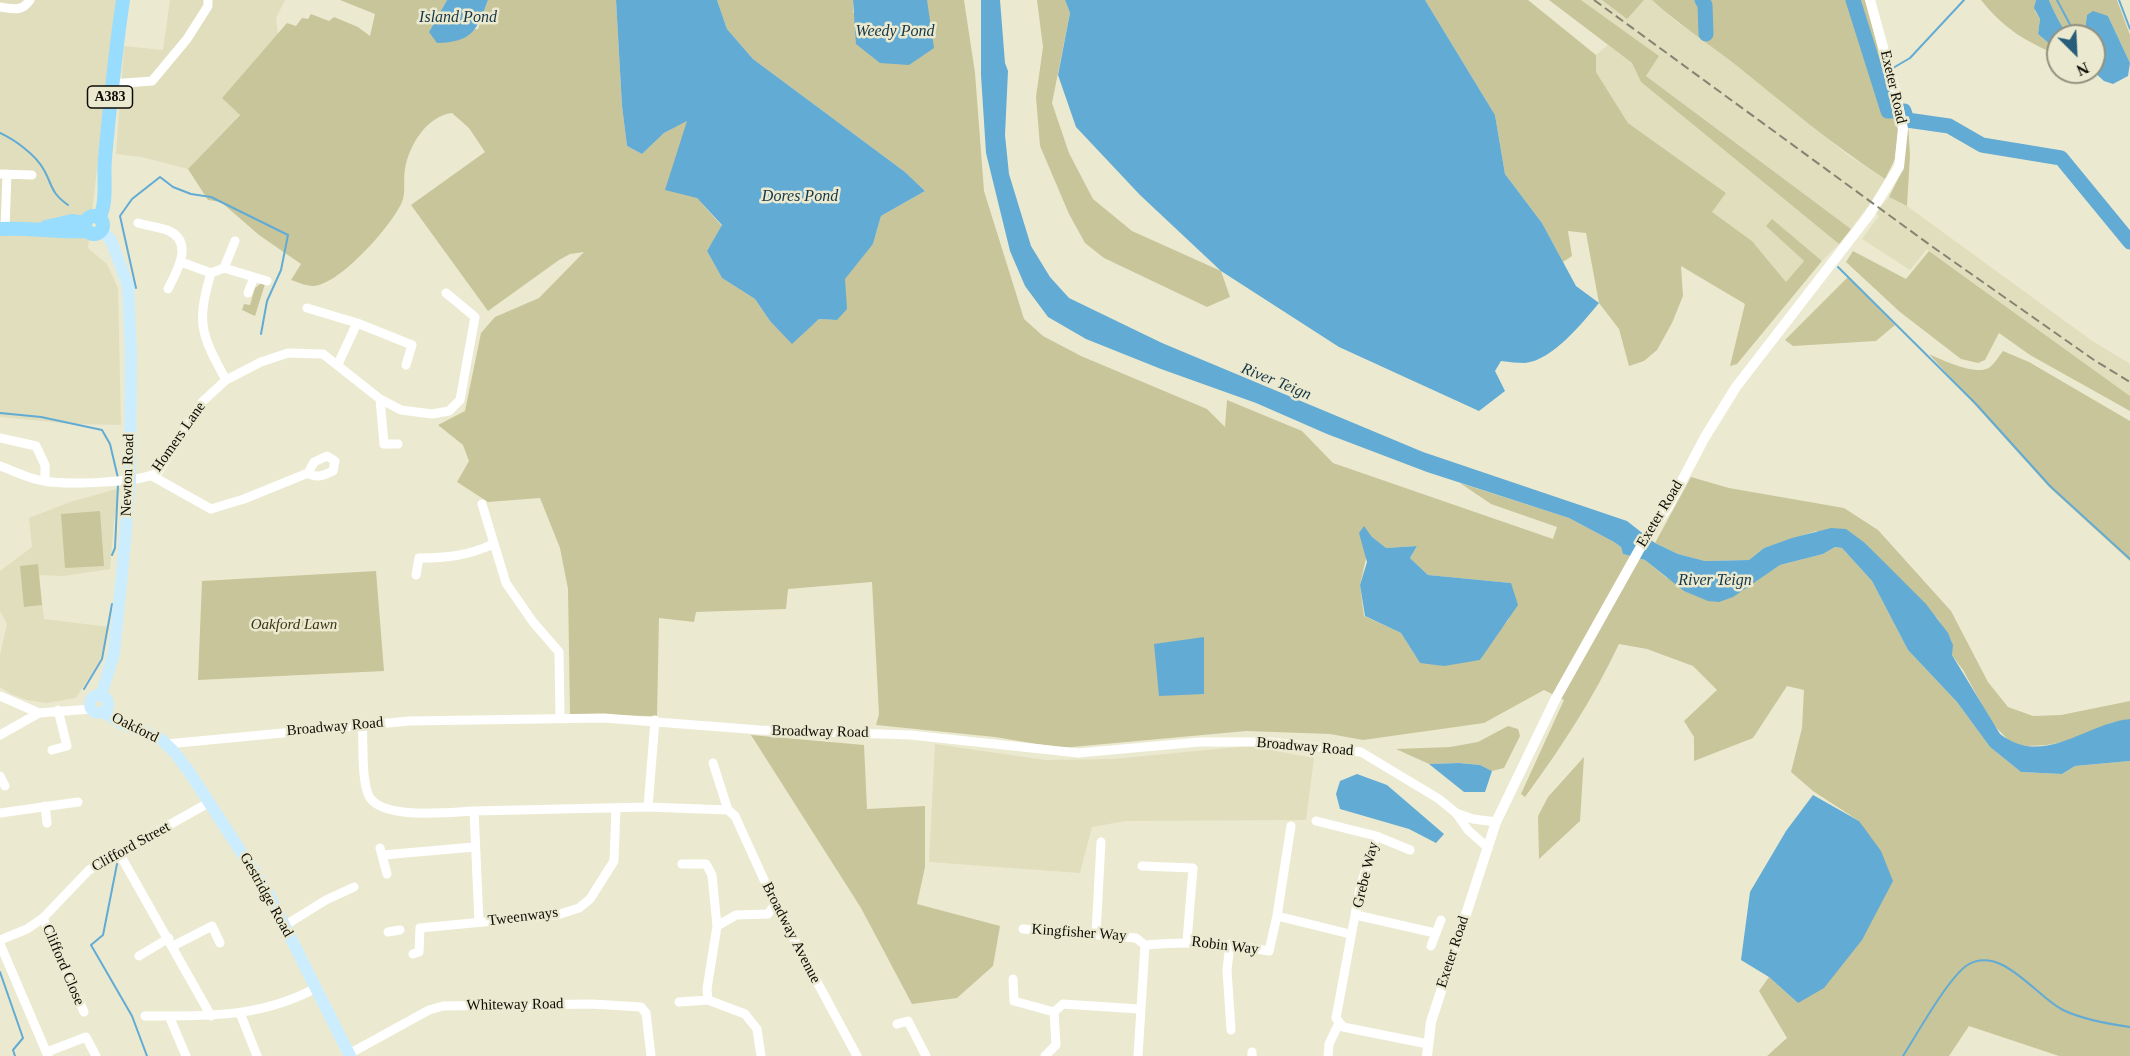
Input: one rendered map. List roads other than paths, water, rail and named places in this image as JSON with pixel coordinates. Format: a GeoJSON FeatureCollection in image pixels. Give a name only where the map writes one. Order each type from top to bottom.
{"type":"FeatureCollection","features":[{"type":"Feature","properties":{"kind":"main road","name":"A383"},"geometry":{"type":"LineString","coordinates":[[93,225],[94,204],[103,195],[111,84],[123,0]]}},
{"type":"Feature","properties":{"kind":"main road"},"geometry":{"type":"LineString","coordinates":[[3,229],[41,228],[72,221],[93,225]]}},
{"type":"Feature","properties":{"kind":"main road","name":"Newton Road"},"geometry":{"type":"LineString","coordinates":[[93,225],[111,240],[126,276],[130,299],[126,482],[115,649],[101,696]]}},
{"type":"Feature","properties":{"kind":"main road"},"geometry":{"type":"LineString","coordinates":[[101,696],[107,701],[104,712],[98,713],[91,709],[93,698],[101,696]]}},
{"type":"Feature","properties":{"kind":"main road","name":"Oakford"},"geometry":{"type":"LineString","coordinates":[[104,712],[120,723],[167,744]]}},
{"type":"Feature","properties":{"kind":"main road","name":"Gestridge Road"},"geometry":{"type":"LineString","coordinates":[[167,744],[210,802],[253,868],[349,1055]]}},
{"type":"Feature","properties":{"kind":"street"},"geometry":{"type":"LineString","coordinates":[[0,7],[18,9],[25,7],[30,0]]}},
{"type":"Feature","properties":{"kind":"street"},"geometry":{"type":"LineString","coordinates":[[111,84],[152,81],[187,39],[208,6],[208,0]]}},
{"type":"Feature","properties":{"kind":"street","name":"Exeter Road"},"geometry":{"type":"LineString","coordinates":[[1427,1056],[1431,1022],[1496,822],[1546,717],[1608,603],[1648,534],[1668,507],[1705,437],[1736,387],[1857,231],[1899,167],[1903,129],[1896,94],[1870,0]]}},
{"type":"Feature","properties":{"kind":"street"},"geometry":{"type":"LineString","coordinates":[[3,229],[3,174],[32,175]]}},
{"type":"Feature","properties":{"kind":"street"},"geometry":{"type":"LineString","coordinates":[[138,222],[177,236],[181,242],[181,262],[168,289]]}},
{"type":"Feature","properties":{"kind":"street"},"geometry":{"type":"LineString","coordinates":[[224,268],[235,241]]}},
{"type":"Feature","properties":{"kind":"street"},"geometry":{"type":"LineString","coordinates":[[181,262],[212,273],[224,268],[267,281]]}},
{"type":"Feature","properties":{"kind":"street"},"geometry":{"type":"LineString","coordinates":[[212,273],[204,299],[201,325],[207,345],[226,380]]}},
{"type":"Feature","properties":{"kind":"street"},"geometry":{"type":"LineString","coordinates":[[249,293],[254,277]]}},
{"type":"Feature","properties":{"kind":"street","name":"Homers Lane"},"geometry":{"type":"LineString","coordinates":[[45,482],[126,482],[152,476],[158,472],[203,401],[226,380],[261,362],[288,353],[323,354],[380,399],[401,410],[432,414],[449,411],[460,400],[475,316],[446,293]]}},
{"type":"Feature","properties":{"kind":"street"},"geometry":{"type":"LineString","coordinates":[[307,308],[357,323],[412,345],[406,364]]}},
{"type":"Feature","properties":{"kind":"street"},"geometry":{"type":"LineString","coordinates":[[338,364],[357,323]]}},
{"type":"Feature","properties":{"kind":"street"},"geometry":{"type":"LineString","coordinates":[[380,399],[384,444],[398,444]]}},
{"type":"Feature","properties":{"kind":"street"},"geometry":{"type":"LineString","coordinates":[[0,438],[36,446],[45,465],[45,482],[0,466]]}},
{"type":"Feature","properties":{"kind":"street"},"geometry":{"type":"LineString","coordinates":[[152,476],[211,509],[244,499],[308,472]]}},
{"type":"Feature","properties":{"kind":"street"},"geometry":{"type":"LineString","coordinates":[[482,504],[506,583],[559,652],[560,719]]}},
{"type":"Feature","properties":{"kind":"street"},"geometry":{"type":"LineString","coordinates":[[416,575],[419,558],[450,558],[473,553],[493,544]]}},
{"type":"Feature","properties":{"kind":"street"},"geometry":{"type":"LineString","coordinates":[[0,696],[39,714]]}},
{"type":"Feature","properties":{"kind":"street"},"geometry":{"type":"LineString","coordinates":[[0,735],[39,714],[58,710],[91,709]]}},
{"type":"Feature","properties":{"kind":"street"},"geometry":{"type":"LineString","coordinates":[[52,750],[67,746],[58,710]]}},
{"type":"Feature","properties":{"kind":"street","name":"Broadway Road"},"geometry":{"type":"LineString","coordinates":[[167,744],[362,724],[560,719],[655,720],[759,730],[911,735],[1078,753],[1200,742],[1252,742],[1361,752],[1439,799],[1456,813],[1468,830],[1488,848]]}},
{"type":"Feature","properties":{"kind":"street"},"geometry":{"type":"LineString","coordinates":[[648,807],[655,720]]}},
{"type":"Feature","properties":{"kind":"street"},"geometry":{"type":"LineString","coordinates":[[362,724],[366,785],[369,796],[376,805],[389,811],[648,807],[728,810]]}},
{"type":"Feature","properties":{"kind":"street","name":"Broadway Avenue"},"geometry":{"type":"LineString","coordinates":[[713,763],[728,810],[735,816],[775,904],[857,1056]]}},
{"type":"Feature","properties":{"kind":"street"},"geometry":{"type":"LineString","coordinates":[[0,776],[6,786]]}},
{"type":"Feature","properties":{"kind":"street"},"geometry":{"type":"LineString","coordinates":[[0,813],[78,802]]}},
{"type":"Feature","properties":{"kind":"street","name":"Clifford Street"},"geometry":{"type":"LineString","coordinates":[[0,940],[27,929],[43,918],[85,873],[210,802]]}},
{"type":"Feature","properties":{"kind":"street"},"geometry":{"type":"LineString","coordinates":[[45,806],[47,823]]}},
{"type":"Feature","properties":{"kind":"street","name":"Tweenways"},"geometry":{"type":"LineString","coordinates":[[388,932],[557,915],[579,908],[590,899],[614,861],[616,808]]}},
{"type":"Feature","properties":{"kind":"street"},"geometry":{"type":"LineString","coordinates":[[474,811],[479,922]]}},
{"type":"Feature","properties":{"kind":"street","name":"Broadway Road"},"geometry":{"type":"LineString","coordinates":[[1456,813],[1473,819],[1496,822]]}},
{"type":"Feature","properties":{"kind":"street","name":"Grebe Way"},"geometry":{"type":"LineString","coordinates":[[1316,821],[1376,836],[1410,850]]}},
{"type":"Feature","properties":{"kind":"street","name":"Robin Way"},"geometry":{"type":"LineString","coordinates":[[1145,945],[1187,941],[1230,944],[1269,951],[1292,826]]}},
{"type":"Feature","properties":{"kind":"street","name":"Grebe Way"},"geometry":{"type":"LineString","coordinates":[[1356,915],[1360,888],[1376,836]]}},
{"type":"Feature","properties":{"kind":"street"},"geometry":{"type":"LineString","coordinates":[[1096,933],[1101,842]]}},
{"type":"Feature","properties":{"kind":"street"},"geometry":{"type":"LineString","coordinates":[[387,874],[381,851],[474,847]]}},
{"type":"Feature","properties":{"kind":"street"},"geometry":{"type":"LineString","coordinates":[[119,853],[212,1016]]}},
{"type":"Feature","properties":{"kind":"street"},"geometry":{"type":"LineString","coordinates":[[682,864],[706,864],[712,875],[717,926],[707,989],[708,1000]]}},
{"type":"Feature","properties":{"kind":"street"},"geometry":{"type":"LineString","coordinates":[[1142,866],[1192,868],[1187,941]]}},
{"type":"Feature","properties":{"kind":"street"},"geometry":{"type":"LineString","coordinates":[[284,926],[326,900],[354,887]]}},
{"type":"Feature","properties":{"kind":"street"},"geometry":{"type":"LineString","coordinates":[[717,926],[727,918],[736,915],[768,914],[775,904]]}},
{"type":"Feature","properties":{"kind":"street"},"geometry":{"type":"LineString","coordinates":[[1428,1044],[1343,1028],[1336,1018],[1350,934],[1356,915],[1435,933]]}},
{"type":"Feature","properties":{"kind":"street"},"geometry":{"type":"LineString","coordinates":[[1277,916],[1350,934]]}},
{"type":"Feature","properties":{"kind":"street","name":"Clifford Close"},"geometry":{"type":"LineString","coordinates":[[43,918],[84,1012]]}},
{"type":"Feature","properties":{"kind":"street"},"geometry":{"type":"LineString","coordinates":[[1431,946],[1441,920]]}},
{"type":"Feature","properties":{"kind":"street"},"geometry":{"type":"LineString","coordinates":[[139,956],[212,926],[220,943]]}},
{"type":"Feature","properties":{"kind":"street"},"geometry":{"type":"LineString","coordinates":[[413,954],[419,952],[420,928]]}},
{"type":"Feature","properties":{"kind":"street","name":"Kingfisher Way"},"geometry":{"type":"LineString","coordinates":[[1023,929],[1096,933],[1136,938],[1145,945]]}},
{"type":"Feature","properties":{"kind":"street"},"geometry":{"type":"LineString","coordinates":[[0,944],[47,1054],[86,1037],[96,1056]]}},
{"type":"Feature","properties":{"kind":"street"},"geometry":{"type":"LineString","coordinates":[[1230,944],[1227,970],[1231,1030]]}},
{"type":"Feature","properties":{"kind":"street"},"geometry":{"type":"LineString","coordinates":[[1138,1056],[1139,1009],[1145,945]]}},
{"type":"Feature","properties":{"kind":"street"},"geometry":{"type":"LineString","coordinates":[[1013,979],[1014,1001],[1054,1012]]}},
{"type":"Feature","properties":{"kind":"street"},"geometry":{"type":"LineString","coordinates":[[145,1016],[212,1016],[240,1013],[276,1007],[316,988]]}},
{"type":"Feature","properties":{"kind":"street"},"geometry":{"type":"LineString","coordinates":[[679,1002],[708,1000],[745,1014],[757,1029],[761,1056]]}},
{"type":"Feature","properties":{"kind":"street","name":"Whiteway Road"},"geometry":{"type":"LineString","coordinates":[[349,1055],[429,1010],[443,1006],[592,1004],[641,1007],[646,1013],[651,1056]]}},
{"type":"Feature","properties":{"kind":"street"},"geometry":{"type":"LineString","coordinates":[[1054,1012],[1063,1004],[1139,1009]]}},
{"type":"Feature","properties":{"kind":"street"},"geometry":{"type":"LineString","coordinates":[[1045,1056],[1056,1045],[1054,1012]]}},
{"type":"Feature","properties":{"kind":"street"},"geometry":{"type":"LineString","coordinates":[[240,1013],[257,1056]]}},
{"type":"Feature","properties":{"kind":"street"},"geometry":{"type":"LineString","coordinates":[[169,1016],[186,1056]]}},
{"type":"Feature","properties":{"kind":"street"},"geometry":{"type":"LineString","coordinates":[[897,1024],[908,1021],[926,1056]]}},
{"type":"Feature","properties":{"kind":"street"},"geometry":{"type":"LineString","coordinates":[[1328,1056],[1329,1044],[1339,1023]]}},
{"type":"Feature","properties":{"kind":"water","name":"Island Pond"},"geometry":{"type":"Polygon","coordinates":[[[447,0],[488,0],[472,33],[458,40],[437,43],[429,32],[447,0]]]}},
{"type":"Feature","properties":{"kind":"water","name":"Dores Pond"},"geometry":{"type":"Polygon","coordinates":[[[616,0],[717,0],[727,29],[753,59],[905,172],[925,191],[881,216],[873,244],[845,279],[847,309],[837,320],[819,319],[792,344],[770,321],[755,299],[722,278],[707,251],[722,225],[697,198],[665,190],[687,121],[664,133],[642,154],[627,146],[622,106],[616,0]]]}},
{"type":"Feature","properties":{"kind":"water","name":"Weedy Pond"},"geometry":{"type":"Polygon","coordinates":[[[853,0],[927,0],[934,48],[909,65],[880,63],[856,44],[853,0]]]}},
{"type":"Feature","properties":{"kind":"water","name":"River Teign"},"geometry":{"type":"Polygon","coordinates":[[[981,0],[1000,0],[1005,63],[1008,71],[1005,135],[1009,174],[1031,246],[1050,277],[1069,298],[1162,343],[1423,452],[1627,521],[1655,543],[1678,554],[1705,561],[1749,560],[1764,548],[1792,538],[1831,528],[1846,529],[1865,543],[1926,604],[1948,633],[1953,645],[1952,655],[2000,734],[2016,743],[2033,747],[2065,741],[2114,722],[2130,719],[2130,761],[2075,766],[2062,774],[2021,772],[1990,747],[1957,702],[1908,650],[1872,581],[1842,548],[1835,547],[1823,554],[1780,565],[1733,597],[1719,602],[1708,601],[1684,591],[1645,560],[1623,554],[1621,547],[1614,542],[1569,518],[1427,472],[1327,434],[1256,403],[1086,339],[1048,317],[1025,286],[1010,251],[986,153],[981,75],[981,0]]]}},
{"type":"Feature","properties":{"kind":"water"},"geometry":{"type":"Polygon","coordinates":[[[1065,0],[1425,0],[1495,115],[1505,174],[1542,223],[1576,286],[1599,303],[1566,339],[1546,355],[1525,363],[1501,361],[1495,371],[1505,391],[1479,411],[1339,347],[1221,271],[1140,195],[1076,127],[1058,75],[1070,13],[1065,0]]]}},
{"type":"Feature","properties":{"kind":"water"},"geometry":{"type":"Polygon","coordinates":[[[2036,0],[2049,0],[2061,24],[2046,24],[2046,41],[2038,34],[2040,19],[2034,8],[2036,0]]]}},
{"type":"Feature","properties":{"kind":"water"},"geometry":{"type":"Polygon","coordinates":[[[2093,11],[2108,16],[2130,63],[2128,76],[2113,84],[2106,82],[2106,24],[2086,24],[2087,15],[2093,11]]]}},
{"type":"Feature","properties":{"kind":"water"},"geometry":{"type":"Polygon","coordinates":[[[1364,526],[1371,536],[1386,548],[1417,546],[1410,558],[1428,575],[1511,583],[1518,605],[1480,660],[1444,666],[1420,663],[1401,633],[1365,616],[1360,585],[1367,562],[1359,533],[1364,526]]]}},
{"type":"Feature","properties":{"kind":"water"},"geometry":{"type":"Polygon","coordinates":[[[1204,637],[1204,694],[1159,696],[1154,644],[1204,637]]]}},
{"type":"Feature","properties":{"kind":"water"},"geometry":{"type":"Polygon","coordinates":[[[1429,764],[1480,765],[1492,771],[1485,792],[1464,792],[1429,764]]]}},
{"type":"Feature","properties":{"kind":"water"},"geometry":{"type":"Polygon","coordinates":[[[1357,774],[1387,785],[1444,834],[1436,843],[1409,829],[1340,809],[1336,794],[1340,781],[1357,774]]]}},
{"type":"Feature","properties":{"kind":"water"},"geometry":{"type":"Polygon","coordinates":[[[1813,795],[1859,821],[1881,851],[1893,881],[1862,940],[1824,988],[1798,1003],[1769,977],[1741,960],[1750,892],[1786,831],[1813,795]]]}},
{"type":"Feature","properties":{"kind":"waterway"},"geometry":{"type":"LineString","coordinates":[[1702,0],[1705,5],[1706,34]]}},
{"type":"Feature","properties":{"kind":"waterway"},"geometry":{"type":"LineString","coordinates":[[1853,0],[1888,111],[1904,111],[1907,120],[1949,126],[1982,145],[2061,158],[2130,242]]}},
{"type":"Feature","properties":{"kind":"waterway"},"geometry":{"type":"LineString","coordinates":[[1893,68],[1910,58],[1964,0]]}},
{"type":"Feature","properties":{"kind":"waterway"},"geometry":{"type":"LineString","coordinates":[[2057,0],[2070,24]]}},
{"type":"Feature","properties":{"kind":"waterway"},"geometry":{"type":"LineString","coordinates":[[2119,0],[2130,29]]}},
{"type":"Feature","properties":{"kind":"waterway"},"geometry":{"type":"LineString","coordinates":[[1875,75],[1883,71]]}},
{"type":"Feature","properties":{"kind":"waterway"},"geometry":{"type":"LineString","coordinates":[[0,133],[36,159],[55,192],[68,205]]}},
{"type":"Feature","properties":{"kind":"waterway"},"geometry":{"type":"LineString","coordinates":[[136,288],[120,216],[132,199],[160,177],[173,187],[191,194],[211,197],[288,235],[281,270],[267,301],[261,334]]}},
{"type":"Feature","properties":{"kind":"waterway"},"geometry":{"type":"LineString","coordinates":[[1838,267],[1976,404],[2050,486],[2130,559]]}},
{"type":"Feature","properties":{"kind":"waterway"},"geometry":{"type":"LineString","coordinates":[[0,413],[41,417],[102,430],[110,444],[118,478]]}},
{"type":"Feature","properties":{"kind":"waterway"},"geometry":{"type":"LineString","coordinates":[[112,555],[115,548],[118,484]]}},
{"type":"Feature","properties":{"kind":"waterway"},"geometry":{"type":"LineString","coordinates":[[84,689],[102,659],[112,604]]}},
{"type":"Feature","properties":{"kind":"waterway"},"geometry":{"type":"LineString","coordinates":[[117,864],[103,935],[91,945],[132,1016],[147,1056]]}},
{"type":"Feature","properties":{"kind":"waterway"},"geometry":{"type":"LineString","coordinates":[[1903,1056],[1950,983],[1966,966],[1979,961],[1992,961],[2005,966],[2063,1010],[2088,1019],[2130,1027]]}},
{"type":"Feature","properties":{"kind":"waterway"},"geometry":{"type":"LineString","coordinates":[[0,972],[23,1038],[13,1050],[15,1056]]}},
{"type":"Feature","properties":{"kind":"railway"},"geometry":{"type":"LineString","coordinates":[[1594,0],[1930,245],[2094,360],[2130,382]]}},
{"type":"Feature","properties":{"kind":"park label","name":"Oakford Lawn"},"geometry":{"type":"Point","coordinates":[294,625]}}]}
